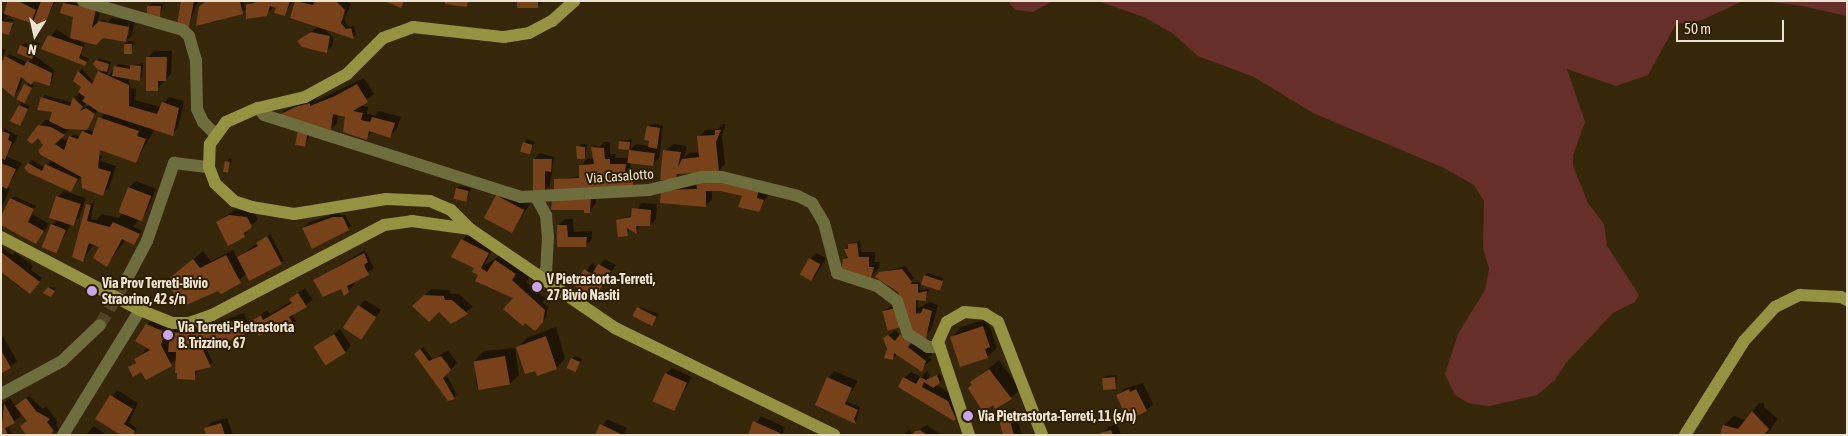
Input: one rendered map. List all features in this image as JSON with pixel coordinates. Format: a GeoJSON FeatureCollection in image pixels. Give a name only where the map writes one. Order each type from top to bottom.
{"type":"FeatureCollection","features":[{"type":"Feature","properties":{"kind":"main road"},"geometry":{"type":"LineString","coordinates":[[574,1],[552,21],[529,33],[504,37],[413,27],[384,38],[347,74],[322,88],[305,96],[258,108],[226,122],[215,134],[210,144],[209,167],[223,191],[234,201],[252,207],[294,214],[386,199],[430,201],[451,210],[470,229],[615,328],[834,435]]}},
{"type":"Feature","properties":{"kind":"main road"},"geometry":{"type":"LineString","coordinates":[[1,237],[140,310],[173,323],[189,324],[212,315],[384,225],[412,221],[470,229]]}},
{"type":"Feature","properties":{"kind":"main road"},"geometry":{"type":"LineString","coordinates":[[1685,435],[1744,342],[1775,307],[1800,295],[1841,296],[1847,300]]}},
{"type":"Feature","properties":{"kind":"main road"},"geometry":{"type":"LineString","coordinates":[[969,435],[938,342],[947,322],[964,312],[985,314],[998,322],[1042,435]]}},
{"type":"Feature","properties":{"kind":"street"},"geometry":{"type":"LineString","coordinates":[[83,1],[183,30],[189,36],[196,60],[197,109],[203,122],[215,134]]}},
{"type":"Feature","properties":{"kind":"street","name":"Via Casalotto"},"geometry":{"type":"LineString","coordinates":[[258,108],[264,114],[502,193],[536,197],[649,190],[702,177],[722,177],[798,196],[812,204],[824,223],[837,273],[852,281],[878,286],[897,301],[908,334],[928,347],[940,347]]}},
{"type":"Feature","properties":{"kind":"street"},"geometry":{"type":"LineString","coordinates":[[128,277],[147,241],[174,163],[209,167]]}},
{"type":"Feature","properties":{"kind":"street"},"geometry":{"type":"LineString","coordinates":[[536,197],[546,215],[548,236],[546,270],[541,277]]}},
{"type":"Feature","properties":{"kind":"street"},"geometry":{"type":"LineString","coordinates":[[63,435],[140,310]]}},
{"type":"Feature","properties":{"kind":"street"},"geometry":{"type":"LineString","coordinates":[[1,394],[62,361],[100,325]]}},
{"type":"Feature","properties":{"kind":"shaded area"},"geometry":{"type":"Polygon","coordinates":[[[1008,1],[1053,1],[1033,12],[1015,10],[1008,1]]]}},
{"type":"Feature","properties":{"kind":"shaded area"},"geometry":{"type":"Polygon","coordinates":[[[1098,1],[1743,1],[1702,20],[1676,24],[1648,75],[1616,86],[1567,69],[1585,122],[1573,155],[1573,166],[1588,203],[1604,224],[1607,246],[1639,295],[1635,302],[1613,313],[1566,363],[1555,380],[1537,395],[1489,406],[1468,403],[1455,395],[1445,374],[1458,334],[1485,290],[1489,269],[1483,248],[1484,201],[1474,185],[1442,167],[1313,113],[1254,77],[1198,56],[1172,33],[1144,17],[1098,1]]]}},
{"type":"Feature","properties":{"kind":"shaded area"},"geometry":{"type":"Polygon","coordinates":[[[1766,1],[1847,1],[1847,16],[1802,6],[1766,1]]]}},
{"type":"Feature","properties":{"kind":"building"},"geometry":{"type":"Polygon","coordinates":[[[7,1],[18,1],[36,10],[31,23],[4,14],[7,1]]]}},
{"type":"Feature","properties":{"kind":"building"},"geometry":{"type":"Polygon","coordinates":[[[41,1],[54,1],[44,26],[33,22],[41,1]]]}},
{"type":"Feature","properties":{"kind":"building"},"geometry":{"type":"Polygon","coordinates":[[[181,1],[194,1],[189,27],[177,24],[181,1]]]}},
{"type":"Feature","properties":{"kind":"building"},"geometry":{"type":"Polygon","coordinates":[[[206,1],[240,1],[243,14],[196,26],[199,7],[206,1]]]}},
{"type":"Feature","properties":{"kind":"building"},"geometry":{"type":"Polygon","coordinates":[[[260,1],[290,1],[285,16],[274,13],[276,8],[270,6],[267,16],[246,19],[246,5],[260,1]]]}},
{"type":"Feature","properties":{"kind":"building"},"geometry":{"type":"Polygon","coordinates":[[[295,1],[313,5],[315,1],[336,1],[345,10],[341,23],[346,29],[351,28],[354,39],[290,18],[295,1]]]}},
{"type":"Feature","properties":{"kind":"building"},"geometry":{"type":"Polygon","coordinates":[[[384,1],[404,1],[401,8],[384,1]]]}},
{"type":"Feature","properties":{"kind":"building"},"geometry":{"type":"Polygon","coordinates":[[[445,1],[468,1],[467,7],[445,4],[445,1]]]}},
{"type":"Feature","properties":{"kind":"building"},"geometry":{"type":"Polygon","coordinates":[[[517,1],[538,1],[538,8],[517,8],[517,1]]]}},
{"type":"Feature","properties":{"kind":"building"},"geometry":{"type":"Polygon","coordinates":[[[63,3],[96,9],[92,28],[99,21],[129,27],[126,42],[103,38],[96,45],[70,38],[73,17],[60,13],[63,3]]]}},
{"type":"Feature","properties":{"kind":"building"},"geometry":{"type":"Polygon","coordinates":[[[147,6],[161,6],[160,19],[147,16],[147,6]]]}},
{"type":"Feature","properties":{"kind":"building"},"geometry":{"type":"Polygon","coordinates":[[[1,21],[13,23],[9,35],[1,33],[1,21]]]}},
{"type":"Feature","properties":{"kind":"building"},"geometry":{"type":"Polygon","coordinates":[[[311,32],[330,36],[327,53],[302,47],[297,41],[311,32]]]}},
{"type":"Feature","properties":{"kind":"building"},"geometry":{"type":"Polygon","coordinates":[[[48,35],[83,47],[79,58],[87,62],[85,66],[41,49],[48,35]]]}},
{"type":"Feature","properties":{"kind":"building"},"geometry":{"type":"Polygon","coordinates":[[[30,44],[38,47],[32,59],[17,53],[20,45],[28,48],[30,44]]]}},
{"type":"Feature","properties":{"kind":"building"},"geometry":{"type":"Polygon","coordinates":[[[124,44],[132,44],[132,54],[124,54],[124,44]]]}},
{"type":"Feature","properties":{"kind":"building"},"geometry":{"type":"Polygon","coordinates":[[[5,56],[24,66],[27,61],[52,73],[50,86],[34,81],[31,85],[21,77],[14,97],[1,87],[1,64],[5,56]]]}},
{"type":"Feature","properties":{"kind":"building"},"geometry":{"type":"Polygon","coordinates":[[[146,57],[167,57],[166,81],[158,81],[158,91],[146,91],[146,57]]]}},
{"type":"Feature","properties":{"kind":"building"},"geometry":{"type":"Polygon","coordinates":[[[96,60],[109,64],[107,72],[98,70],[93,64],[96,60]]]}},
{"type":"Feature","properties":{"kind":"building"},"geometry":{"type":"Polygon","coordinates":[[[130,65],[141,66],[140,81],[112,76],[114,66],[130,69],[130,65]]]}},
{"type":"Feature","properties":{"kind":"building"},"geometry":{"type":"Polygon","coordinates":[[[78,71],[92,84],[98,71],[129,85],[129,106],[157,114],[162,102],[179,108],[173,136],[99,112],[82,101],[85,97],[78,92],[81,87],[73,81],[78,71]]]}},
{"type":"Feature","properties":{"kind":"building"},"geometry":{"type":"Polygon","coordinates":[[[24,84],[32,88],[24,103],[16,99],[24,84]]]}},
{"type":"Feature","properties":{"kind":"building"},"geometry":{"type":"Polygon","coordinates":[[[357,84],[368,102],[353,111],[363,113],[361,120],[370,122],[372,117],[395,123],[390,138],[369,131],[367,140],[343,132],[345,117],[333,114],[331,130],[279,115],[295,107],[310,103],[310,106],[335,96],[357,84]]]}},
{"type":"Feature","properties":{"kind":"building"},"geometry":{"type":"Polygon","coordinates":[[[41,97],[70,106],[73,97],[83,107],[80,111],[86,108],[95,114],[87,130],[65,129],[49,121],[52,112],[37,110],[41,97]]]}},
{"type":"Feature","properties":{"kind":"building"},"geometry":{"type":"Polygon","coordinates":[[[19,105],[28,109],[20,126],[10,121],[19,105]]]}},
{"type":"Feature","properties":{"kind":"building"},"geometry":{"type":"Polygon","coordinates":[[[98,117],[139,131],[137,136],[146,139],[136,163],[100,150],[98,168],[111,172],[103,196],[82,188],[81,177],[41,155],[38,151],[43,145],[38,138],[32,144],[27,140],[38,125],[51,127],[65,135],[55,144],[64,150],[69,136],[78,139],[82,131],[92,135],[98,117]]]}},
{"type":"Feature","properties":{"kind":"building"},"geometry":{"type":"Polygon","coordinates":[[[647,126],[660,128],[657,149],[648,147],[649,141],[644,140],[647,126]]]}},
{"type":"Feature","properties":{"kind":"building"},"geometry":{"type":"Polygon","coordinates":[[[298,130],[308,132],[305,147],[295,145],[298,130]]]}},
{"type":"Feature","properties":{"kind":"building"},"geometry":{"type":"Polygon","coordinates":[[[715,130],[721,130],[716,142],[719,172],[677,174],[676,180],[660,180],[663,150],[681,152],[678,167],[682,159],[699,157],[697,136],[715,135],[715,130]]]}},
{"type":"Feature","properties":{"kind":"building"},"geometry":{"type":"Polygon","coordinates":[[[1,131],[10,134],[8,140],[12,142],[5,160],[1,158],[1,131]]]}},
{"type":"Feature","properties":{"kind":"building"},"geometry":{"type":"Polygon","coordinates":[[[619,141],[630,142],[629,150],[618,149],[619,141]]]}},
{"type":"Feature","properties":{"kind":"building"},"geometry":{"type":"Polygon","coordinates":[[[523,142],[533,145],[530,154],[520,152],[523,142]]]}},
{"type":"Feature","properties":{"kind":"building"},"geometry":{"type":"Polygon","coordinates":[[[576,146],[585,147],[585,159],[577,159],[576,146]]]}},
{"type":"Feature","properties":{"kind":"building"},"geometry":{"type":"Polygon","coordinates":[[[591,147],[604,148],[605,159],[610,159],[610,164],[626,164],[625,172],[634,173],[633,186],[554,190],[554,179],[579,178],[579,165],[594,164],[591,147]]]}},
{"type":"Feature","properties":{"kind":"building"},"geometry":{"type":"Polygon","coordinates":[[[629,150],[655,153],[653,166],[627,163],[629,150]]]}},
{"type":"Feature","properties":{"kind":"building"},"geometry":{"type":"Polygon","coordinates":[[[533,159],[552,159],[551,172],[545,171],[545,192],[533,193],[533,159]]]}},
{"type":"Feature","properties":{"kind":"building"},"geometry":{"type":"Polygon","coordinates":[[[225,161],[230,162],[228,173],[223,172],[225,161]]]}},
{"type":"Feature","properties":{"kind":"building"},"geometry":{"type":"Polygon","coordinates":[[[1,163],[16,169],[7,189],[1,186],[1,163]]]}},
{"type":"Feature","properties":{"kind":"building"},"geometry":{"type":"Polygon","coordinates":[[[28,163],[42,171],[45,164],[78,179],[71,192],[29,173],[24,168],[28,163]]]}},
{"type":"Feature","properties":{"kind":"building"},"geometry":{"type":"Polygon","coordinates":[[[705,180],[759,187],[757,198],[764,200],[759,212],[738,207],[742,196],[720,191],[706,191],[706,207],[660,203],[661,190],[697,189],[696,181],[705,180]]]}},
{"type":"Feature","properties":{"kind":"building"},"geometry":{"type":"Polygon","coordinates":[[[128,187],[151,196],[142,221],[118,212],[128,187]]]}},
{"type":"Feature","properties":{"kind":"building"},"geometry":{"type":"Polygon","coordinates":[[[456,188],[469,191],[466,202],[454,199],[456,188]]]}},
{"type":"Feature","properties":{"kind":"building"},"geometry":{"type":"Polygon","coordinates":[[[496,195],[524,210],[512,233],[484,218],[496,195]]]}},
{"type":"Feature","properties":{"kind":"building"},"geometry":{"type":"Polygon","coordinates":[[[591,195],[590,213],[584,213],[584,210],[551,210],[552,199],[591,195]]]}},
{"type":"Feature","properties":{"kind":"building"},"geometry":{"type":"Polygon","coordinates":[[[56,196],[81,204],[74,226],[49,218],[56,196]]]}},
{"type":"Feature","properties":{"kind":"building"},"geometry":{"type":"Polygon","coordinates":[[[10,198],[34,209],[28,222],[44,231],[36,244],[1,225],[1,216],[10,198]]]}},
{"type":"Feature","properties":{"kind":"building"},"geometry":{"type":"Polygon","coordinates":[[[86,204],[91,205],[87,221],[110,227],[113,222],[140,234],[134,245],[122,239],[107,267],[93,258],[99,247],[89,243],[83,262],[72,257],[86,204]]]}},
{"type":"Feature","properties":{"kind":"building"},"geometry":{"type":"Polygon","coordinates":[[[632,208],[651,210],[650,226],[636,226],[637,234],[627,228],[628,236],[618,237],[616,220],[631,217],[632,208]]]}},
{"type":"Feature","properties":{"kind":"building"},"geometry":{"type":"Polygon","coordinates":[[[229,215],[247,217],[252,227],[244,233],[245,237],[228,246],[216,222],[229,215]]]}},
{"type":"Feature","properties":{"kind":"building"},"geometry":{"type":"Polygon","coordinates":[[[333,217],[343,217],[349,230],[312,249],[302,228],[333,217]]]}},
{"type":"Feature","properties":{"kind":"building"},"geometry":{"type":"Polygon","coordinates":[[[51,224],[66,230],[56,253],[42,247],[51,224]]]}},
{"type":"Feature","properties":{"kind":"building"},"geometry":{"type":"Polygon","coordinates":[[[557,225],[567,225],[568,237],[587,237],[586,247],[557,247],[557,225]]]}},
{"type":"Feature","properties":{"kind":"building"},"geometry":{"type":"Polygon","coordinates":[[[267,236],[282,264],[249,281],[237,257],[258,246],[256,243],[267,236]]]}},
{"type":"Feature","properties":{"kind":"building"},"geometry":{"type":"Polygon","coordinates":[[[461,239],[489,253],[481,268],[487,272],[495,260],[516,274],[512,280],[545,310],[543,322],[535,331],[525,323],[523,326],[503,309],[513,298],[475,281],[478,275],[472,272],[474,268],[451,257],[461,239]]]}},
{"type":"Feature","properties":{"kind":"building"},"geometry":{"type":"Polygon","coordinates":[[[857,243],[859,257],[869,257],[869,267],[874,267],[871,278],[841,270],[843,259],[848,258],[844,249],[848,249],[848,244],[857,243]]]}},
{"type":"Feature","properties":{"kind":"building"},"geometry":{"type":"Polygon","coordinates":[[[1,252],[40,282],[30,294],[1,272],[1,252]]]}},
{"type":"Feature","properties":{"kind":"building"},"geometry":{"type":"Polygon","coordinates":[[[364,253],[368,262],[364,265],[369,275],[347,286],[349,292],[344,296],[341,289],[323,297],[313,280],[364,253]]]}},
{"type":"Feature","properties":{"kind":"building"},"geometry":{"type":"Polygon","coordinates":[[[226,255],[241,283],[221,294],[218,291],[184,306],[167,284],[167,280],[193,259],[200,268],[226,255]]]}},
{"type":"Feature","properties":{"kind":"building"},"geometry":{"type":"Polygon","coordinates":[[[809,258],[820,264],[811,281],[800,275],[809,258]]]}},
{"type":"Feature","properties":{"kind":"building"},"geometry":{"type":"Polygon","coordinates":[[[598,264],[611,271],[595,298],[574,286],[584,269],[592,274],[598,264]]]}},
{"type":"Feature","properties":{"kind":"building"},"geometry":{"type":"Polygon","coordinates":[[[902,269],[912,282],[910,284],[918,284],[918,293],[927,291],[926,301],[916,300],[916,314],[921,313],[923,308],[932,311],[926,338],[914,335],[898,292],[875,277],[879,272],[902,269]]]}},
{"type":"Feature","properties":{"kind":"building"},"geometry":{"type":"Polygon","coordinates":[[[924,275],[943,281],[940,291],[921,285],[924,275]]]}},
{"type":"Feature","properties":{"kind":"building"},"geometry":{"type":"Polygon","coordinates":[[[48,287],[55,291],[51,297],[43,293],[48,287]]]}},
{"type":"Feature","properties":{"kind":"building"},"geometry":{"type":"Polygon","coordinates":[[[298,293],[307,307],[289,317],[294,325],[283,332],[278,324],[259,336],[251,321],[261,315],[263,320],[292,303],[289,299],[298,293]]]}},
{"type":"Feature","properties":{"kind":"building"},"geometry":{"type":"Polygon","coordinates":[[[424,295],[444,296],[445,300],[452,300],[468,314],[451,324],[439,312],[429,322],[412,306],[424,295]]]}},
{"type":"Feature","properties":{"kind":"building"},"geometry":{"type":"Polygon","coordinates":[[[358,305],[376,317],[361,340],[343,327],[358,305]]]}},
{"type":"Feature","properties":{"kind":"building"},"geometry":{"type":"Polygon","coordinates":[[[637,307],[657,317],[652,326],[632,316],[637,307]]]}},
{"type":"Feature","properties":{"kind":"building"},"geometry":{"type":"Polygon","coordinates":[[[895,308],[900,327],[888,331],[882,311],[895,308]]]}},
{"type":"Feature","properties":{"kind":"building"},"geometry":{"type":"Polygon","coordinates":[[[238,319],[245,335],[203,350],[211,367],[195,371],[195,380],[177,379],[177,373],[175,373],[176,352],[168,352],[170,332],[194,334],[238,319]]]}},
{"type":"Feature","properties":{"kind":"building"},"geometry":{"type":"Polygon","coordinates":[[[146,324],[165,332],[161,345],[172,366],[146,380],[141,372],[133,377],[128,367],[136,363],[134,359],[150,350],[135,341],[146,324]]]}},
{"type":"Feature","properties":{"kind":"building"},"geometry":{"type":"Polygon","coordinates":[[[983,326],[990,347],[985,349],[988,358],[960,367],[950,337],[983,326]]]}},
{"type":"Feature","properties":{"kind":"building"},"geometry":{"type":"Polygon","coordinates":[[[334,334],[346,353],[325,365],[314,347],[334,334]]]}},
{"type":"Feature","properties":{"kind":"building"},"geometry":{"type":"Polygon","coordinates":[[[900,334],[911,343],[908,347],[926,361],[922,372],[894,353],[893,360],[884,358],[887,349],[883,338],[888,335],[895,341],[900,334]]]}},
{"type":"Feature","properties":{"kind":"building"},"geometry":{"type":"Polygon","coordinates":[[[546,336],[557,369],[537,376],[535,371],[525,374],[516,347],[546,336]]]}},
{"type":"Feature","properties":{"kind":"building"},"geometry":{"type":"Polygon","coordinates":[[[420,349],[429,361],[441,356],[448,365],[451,370],[443,378],[455,399],[448,401],[414,354],[420,349]]]}},
{"type":"Feature","properties":{"kind":"building"},"geometry":{"type":"Polygon","coordinates":[[[1,350],[11,368],[2,373],[1,372],[1,350]]]}},
{"type":"Feature","properties":{"kind":"building"},"geometry":{"type":"Polygon","coordinates":[[[505,356],[510,385],[479,390],[473,362],[505,356]]]}},
{"type":"Feature","properties":{"kind":"building"},"geometry":{"type":"Polygon","coordinates":[[[571,358],[580,362],[576,372],[567,368],[571,358]]]}},
{"type":"Feature","properties":{"kind":"building"},"geometry":{"type":"Polygon","coordinates":[[[989,369],[1012,399],[995,409],[993,405],[983,412],[968,388],[972,385],[970,382],[989,369]]]}},
{"type":"Feature","properties":{"kind":"building"},"geometry":{"type":"Polygon","coordinates":[[[665,373],[687,383],[674,411],[652,401],[665,373]]]}},
{"type":"Feature","properties":{"kind":"building"},"geometry":{"type":"Polygon","coordinates":[[[937,375],[940,383],[933,388],[924,382],[922,387],[948,401],[956,419],[954,421],[898,387],[903,377],[916,384],[920,377],[926,380],[937,375]]]}},
{"type":"Feature","properties":{"kind":"building"},"geometry":{"type":"Polygon","coordinates":[[[827,377],[852,388],[845,404],[858,410],[854,419],[856,424],[815,405],[827,377]]]}},
{"type":"Feature","properties":{"kind":"building"},"geometry":{"type":"Polygon","coordinates":[[[1115,377],[1116,389],[1103,390],[1102,378],[1115,377]]]}},
{"type":"Feature","properties":{"kind":"building"},"geometry":{"type":"Polygon","coordinates":[[[1129,389],[1130,392],[1136,389],[1147,411],[1128,420],[1116,395],[1129,389]]]}},
{"type":"Feature","properties":{"kind":"building"},"geometry":{"type":"Polygon","coordinates":[[[110,395],[133,409],[124,424],[135,431],[133,435],[121,435],[95,419],[110,395]]]}},
{"type":"Feature","properties":{"kind":"building"},"geometry":{"type":"Polygon","coordinates":[[[26,398],[36,411],[50,419],[47,422],[53,430],[52,435],[26,435],[20,426],[27,421],[15,406],[26,398]]]}},
{"type":"Feature","properties":{"kind":"building"},"geometry":{"type":"Polygon","coordinates":[[[4,403],[15,423],[5,428],[8,435],[1,435],[4,403]]]}},
{"type":"Feature","properties":{"kind":"building"},"geometry":{"type":"Polygon","coordinates":[[[1752,411],[1769,429],[1764,435],[1720,435],[1723,425],[1738,429],[1752,411]]]}},
{"type":"Feature","properties":{"kind":"building"},"geometry":{"type":"Polygon","coordinates":[[[1008,414],[1014,435],[1003,435],[998,416],[1008,414]]]}},
{"type":"Feature","properties":{"kind":"building"},"geometry":{"type":"Polygon","coordinates":[[[753,421],[780,433],[779,435],[748,435],[753,421]]]}},
{"type":"Feature","properties":{"kind":"building"},"geometry":{"type":"Polygon","coordinates":[[[221,423],[225,435],[206,435],[204,428],[221,423]]]}},
{"type":"Feature","properties":{"kind":"building"},"geometry":{"type":"Polygon","coordinates":[[[600,424],[623,435],[595,435],[600,424]]]}},
{"type":"Feature","properties":{"kind":"building"},"geometry":{"type":"Polygon","coordinates":[[[920,430],[927,435],[912,435],[915,431],[920,430]]]}},
{"type":"Feature","properties":{"kind":"building"},"geometry":{"type":"Polygon","coordinates":[[[1111,430],[1113,435],[1101,435],[1100,433],[1111,430]]]}},
{"type":"Feature","properties":{"kind":"tunnel"},"geometry":{"type":"LineString","coordinates":[[100,325],[128,277]]}},
{"type":"Feature","properties":{"kind":"place","name":"V Pietrastorta-Terreti, 27 Bivio Nasiti"},"geometry":{"type":"Point","coordinates":[537,287]}},
{"type":"Feature","properties":{"kind":"place","name":"Via Prov Terreti-Bivio Straorino, 42 s/n"},"geometry":{"type":"Point","coordinates":[92,291]}},
{"type":"Feature","properties":{"kind":"place","name":"Via Terreti-Pietrastorta B. Trizzino, 67"},"geometry":{"type":"Point","coordinates":[168,335]}},
{"type":"Feature","properties":{"kind":"place","name":"Via Pietrastorta-Terreti, 11 (s/n)"},"geometry":{"type":"Point","coordinates":[968,416]}}]}
